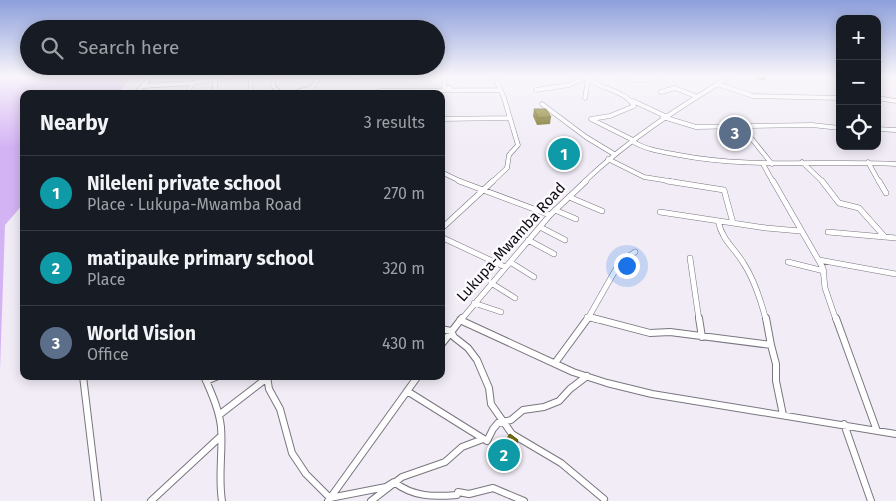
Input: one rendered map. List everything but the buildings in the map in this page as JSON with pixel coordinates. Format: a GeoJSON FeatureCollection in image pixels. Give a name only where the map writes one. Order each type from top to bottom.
{"type":"FeatureCollection","features":[{"type":"Feature","properties":{"kind":"street"},"geometry":{"type":"LineString","coordinates":[[445,225],[507,168],[509,156],[518,145],[503,100]]}},
{"type":"Feature","properties":{"kind":"street","name":"Lukupa-Mwamba Road"},"geometry":{"type":"LineString","coordinates":[[445,339],[474,302],[528,240],[569,197],[614,154],[690,100]]}},
{"type":"Feature","properties":{"kind":"street"},"geometry":{"type":"LineString","coordinates":[[836,128],[812,125],[696,128],[664,117],[633,101],[634,106],[614,115],[590,119],[642,146],[705,160],[763,164],[802,162],[896,164]]}},
{"type":"Feature","properties":{"kind":"street"},"geometry":{"type":"LineString","coordinates":[[542,104],[586,137],[614,154]]}},
{"type":"Feature","properties":{"kind":"street"},"geometry":{"type":"LineString","coordinates":[[445,119],[509,118]]}},
{"type":"Feature","properties":{"kind":"street"},"geometry":{"type":"LineString","coordinates":[[743,128],[772,164]]}},
{"type":"Feature","properties":{"kind":"street"},"geometry":{"type":"LineString","coordinates":[[881,129],[896,130]]}},
{"type":"Feature","properties":{"kind":"street"},"geometry":{"type":"LineString","coordinates":[[608,159],[644,177],[724,190],[733,223]]}},
{"type":"Feature","properties":{"kind":"street"},"geometry":{"type":"LineString","coordinates":[[802,162],[818,175],[840,204],[859,208],[884,236]]}},
{"type":"Feature","properties":{"kind":"street"},"geometry":{"type":"LineString","coordinates":[[868,162],[886,193]]}},
{"type":"Feature","properties":{"kind":"street"},"geometry":{"type":"LineString","coordinates":[[763,164],[824,271],[826,290],[833,303],[835,316],[877,431]]}},
{"type":"Feature","properties":{"kind":"street"},"geometry":{"type":"LineString","coordinates":[[445,174],[484,190],[576,219]]}},
{"type":"Feature","properties":{"kind":"street"},"geometry":{"type":"LineString","coordinates":[[569,197],[602,211]]}},
{"type":"Feature","properties":{"kind":"street"},"geometry":{"type":"LineString","coordinates":[[660,212],[800,231]]}},
{"type":"Feature","properties":{"kind":"street"},"geometry":{"type":"LineString","coordinates":[[718,220],[721,238],[746,266],[767,318],[771,333],[771,350],[776,364],[776,381],[783,415]]}},
{"type":"Feature","properties":{"kind":"street"},"geometry":{"type":"LineString","coordinates":[[540,227],[564,240]]}},
{"type":"Feature","properties":{"kind":"street"},"geometry":{"type":"LineString","coordinates":[[828,232],[896,238]]}},
{"type":"Feature","properties":{"kind":"street"},"geometry":{"type":"LineString","coordinates":[[445,239],[506,267]]}},
{"type":"Feature","properties":{"kind":"street"},"geometry":{"type":"LineString","coordinates":[[528,240],[554,254]]}},
{"type":"Feature","properties":{"kind":"street"},"geometry":{"type":"LineString","coordinates":[[556,364],[620,262],[635,252]]}},
{"type":"Feature","properties":{"kind":"street"},"geometry":{"type":"LineString","coordinates":[[690,258],[702,337]]}},
{"type":"Feature","properties":{"kind":"street"},"geometry":{"type":"LineString","coordinates":[[819,260],[896,274]]}},
{"type":"Feature","properties":{"kind":"street"},"geometry":{"type":"LineString","coordinates":[[510,262],[534,277]]}},
{"type":"Feature","properties":{"kind":"street"},"geometry":{"type":"LineString","coordinates":[[788,262],[824,271]]}},
{"type":"Feature","properties":{"kind":"street"},"geometry":{"type":"LineString","coordinates":[[491,283],[515,298]]}},
{"type":"Feature","properties":{"kind":"street"},"geometry":{"type":"LineString","coordinates":[[474,302],[501,312]]}},
{"type":"Feature","properties":{"kind":"street"},"geometry":{"type":"LineString","coordinates":[[587,317],[650,333],[670,332],[771,345]]}},
{"type":"Feature","properties":{"kind":"street"},"geometry":{"type":"LineString","coordinates":[[460,320],[556,364],[587,376],[652,394],[896,434]]}},
{"type":"Feature","properties":{"kind":"street"},"geometry":{"type":"LineString","coordinates":[[445,330],[451,331],[454,337],[468,348],[477,360],[489,388],[491,404],[512,434],[561,464],[604,499]]}},
{"type":"Feature","properties":{"kind":"street"},"geometry":{"type":"LineString","coordinates":[[407,391],[487,441],[492,428],[502,420],[510,420],[526,408],[547,407],[559,401],[569,390],[587,376]]}},
{"type":"Feature","properties":{"kind":"street"},"geometry":{"type":"LineString","coordinates":[[83,380],[98,501]]}},
{"type":"Feature","properties":{"kind":"street"},"geometry":{"type":"LineString","coordinates":[[206,380],[219,415],[221,436],[218,476],[222,501]]}},
{"type":"Feature","properties":{"kind":"street"},"geometry":{"type":"LineString","coordinates":[[219,415],[263,380]]}},
{"type":"Feature","properties":{"kind":"street"},"geometry":{"type":"LineString","coordinates":[[268,380],[269,389],[280,410],[292,453],[306,474],[329,500]]}},
{"type":"Feature","properties":{"kind":"street"},"geometry":{"type":"LineString","coordinates":[[329,500],[415,380]]}},
{"type":"Feature","properties":{"kind":"street"},"geometry":{"type":"LineString","coordinates":[[844,424],[871,501]]}},
{"type":"Feature","properties":{"kind":"street"},"geometry":{"type":"LineString","coordinates":[[151,501],[221,436]]}},
{"type":"Feature","properties":{"kind":"street"},"geometry":{"type":"LineString","coordinates":[[329,500],[386,487],[402,477],[445,462],[462,447],[483,439]]}},
{"type":"Feature","properties":{"kind":"street"},"geometry":{"type":"LineString","coordinates":[[371,501],[394,482]]}},
{"type":"Feature","properties":{"kind":"street"},"geometry":{"type":"LineString","coordinates":[[394,482],[400,488],[425,496],[442,496],[457,494],[458,492],[477,493],[493,488],[524,501]]}},
{"type":"Feature","properties":{"kind":"shaded area"},"geometry":{"type":"Polygon","coordinates":[[[0,100],[20,100],[20,208],[5,225],[0,370],[0,100]]]}},
{"type":"Feature","properties":{"kind":"place","name":"World Vision"},"geometry":{"type":"Point","coordinates":[735,133]}},
{"type":"Feature","properties":{"kind":"place","name":"Nileleni private school"},"geometry":{"type":"Point","coordinates":[564,154]}},
{"type":"Feature","properties":{"kind":"place","name":"matipauke primary school"},"geometry":{"type":"Point","coordinates":[504,455]}}]}
